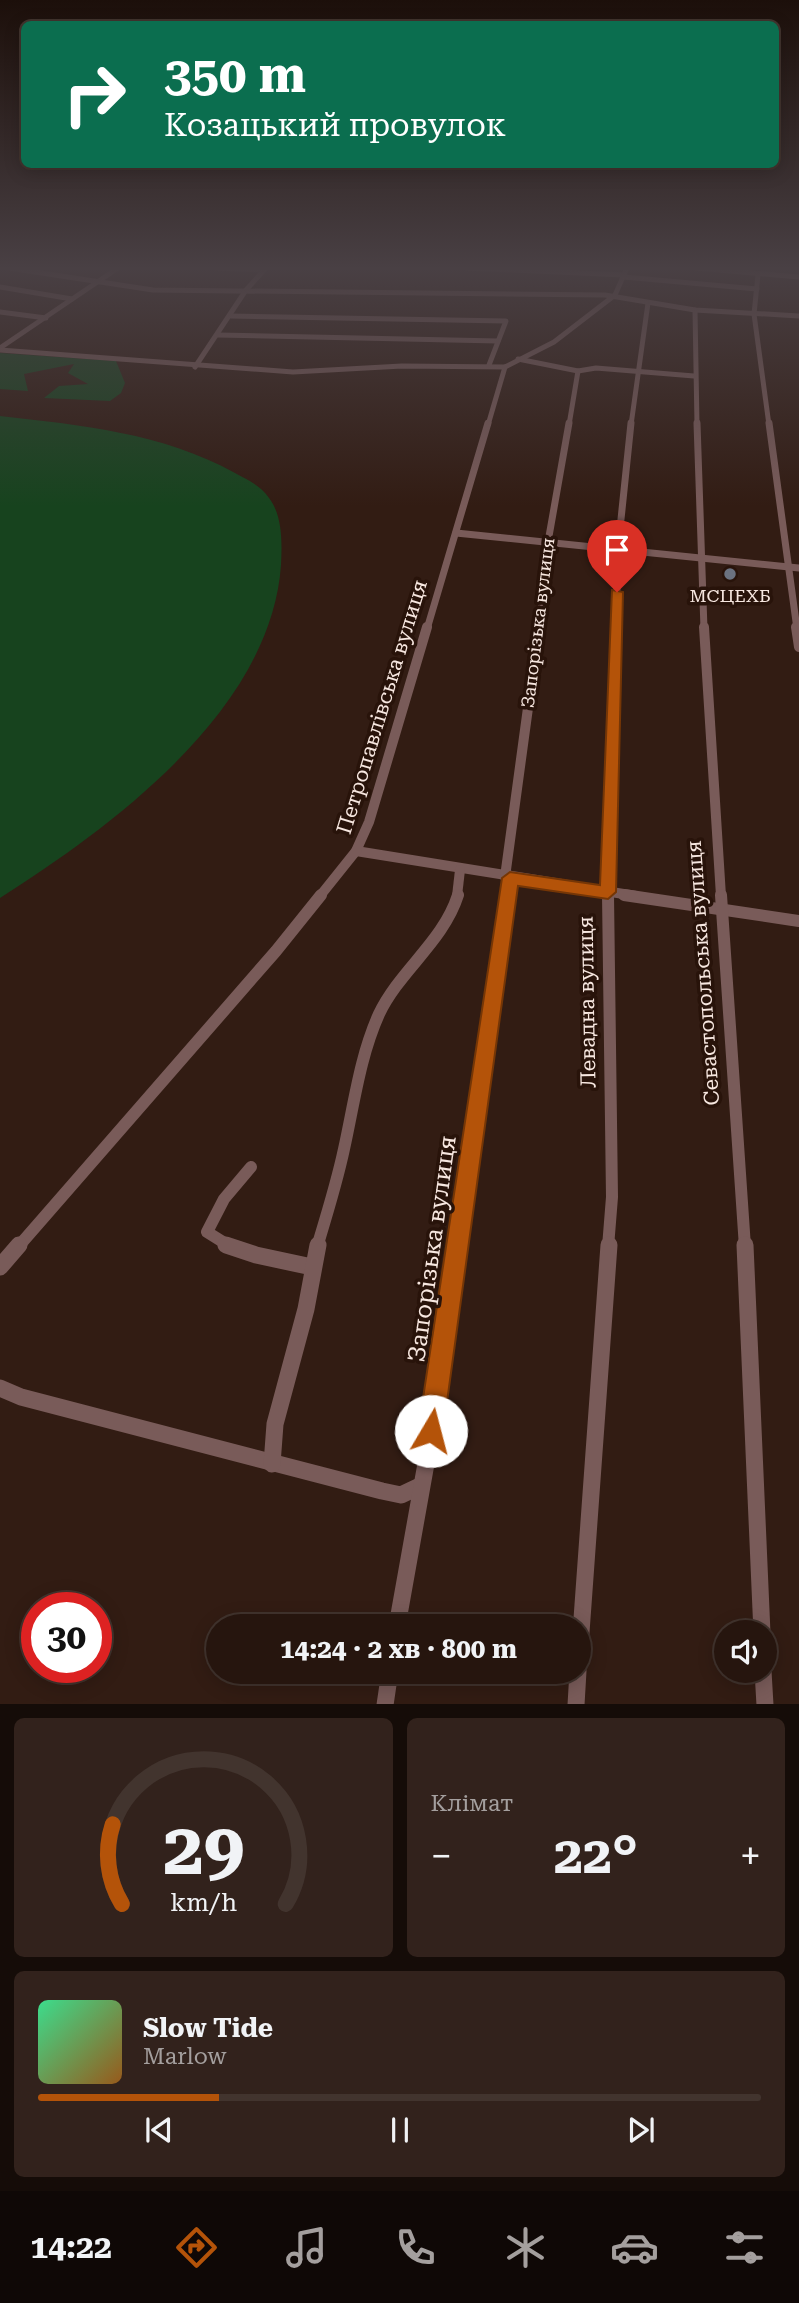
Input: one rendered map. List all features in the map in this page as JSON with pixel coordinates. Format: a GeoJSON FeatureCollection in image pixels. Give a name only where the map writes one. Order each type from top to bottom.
{"type":"FeatureCollection","features":[{"type":"Feature","properties":{"kind":"street"},"geometry":{"type":"LineString","coordinates":[[195,367],[209,348]]}},
{"type":"Feature","properties":{"kind":"street"},"geometry":{"type":"LineString","coordinates":[[489,365],[492,348]]}},
{"type":"Feature","properties":{"kind":"street"},"geometry":{"type":"LineString","coordinates":[[0,349],[195,367],[293,372],[489,365],[505,367],[542,348]]}},
{"type":"Feature","properties":{"kind":"street","name":"Левадна вулиця"},"geometry":{"type":"LineString","coordinates":[[582,1614],[612,1197],[608,892],[618,548],[641,348]]}},
{"type":"Feature","properties":{"kind":"street","name":"Севастопольська вулиця"},"geometry":{"type":"LineString","coordinates":[[694,348],[699,557],[751,1343],[762,1620]]}},
{"type":"Feature","properties":{"kind":"street"},"geometry":{"type":"LineString","coordinates":[[758,348],[799,648]]}},
{"type":"Feature","properties":{"kind":"street"},"geometry":{"type":"LineString","coordinates":[[516,359],[578,370],[596,368],[694,376]]}},
{"type":"Feature","properties":{"kind":"street","name":"Петропавлівська вулиця"},"geometry":{"type":"LineString","coordinates":[[0,1267],[276,951],[356,852],[369,822],[505,367]]}},
{"type":"Feature","properties":{"kind":"street","name":"Запорізька вулиця"},"geometry":{"type":"LineString","coordinates":[[399,1614],[429,1445],[536,666],[548,542],[578,370]]}},
{"type":"Feature","properties":{"kind":"street"},"geometry":{"type":"LineString","coordinates":[[456,533],[799,568]]}},
{"type":"Feature","properties":{"kind":"street"},"geometry":{"type":"LineString","coordinates":[[356,852],[508,878],[799,921]]}},
{"type":"Feature","properties":{"kind":"street"},"geometry":{"type":"LineString","coordinates":[[272,1464],[275,1418],[299,1337],[312,1267],[379,1013],[391,993],[438,938],[459,893],[460,870]]}},
{"type":"Feature","properties":{"kind":"street"},"geometry":{"type":"LineString","coordinates":[[251,1167],[224,1199],[207,1232],[212,1238],[256,1254],[312,1267]]}},
{"type":"Feature","properties":{"kind":"street"},"geometry":{"type":"LineString","coordinates":[[0,1388],[21,1397],[272,1464],[401,1495],[420,1486]]}},
{"type":"Feature","properties":{"kind":"street"},"geometry":{"type":"LineString","coordinates":[[764,1683],[765,1704]]}},
{"type":"Feature","properties":{"kind":"street"},"geometry":{"type":"LineString","coordinates":[[385,1704],[388,1684]]}},
{"type":"Feature","properties":{"kind":"street"},"geometry":{"type":"LineString","coordinates":[[576,1704],[578,1684]]}},
{"type":"Feature","properties":{"kind":"green space"},"geometry":{"type":"Polygon","coordinates":[[[0,353],[116,361],[125,383],[121,393],[110,401],[44,398],[59,386],[88,384],[68,373],[74,364],[24,374],[28,391],[0,389],[0,353]]]}},
{"type":"Feature","properties":{"kind":"green space"},"geometry":{"type":"Polygon","coordinates":[[[0,416],[121,433],[179,448],[208,459],[249,481],[266,494],[277,513],[282,548],[271,618],[249,668],[217,715],[179,759],[136,799],[90,836],[0,898],[0,416]]]}},
{"type":"Feature","properties":{"kind":"place","name":"МСЦЕХБ"},"geometry":{"type":"Point","coordinates":[730,574]}},
{"type":"Feature","properties":{"kind":"route"},"geometry":{"type":"LineString","coordinates":[[431,1431],[510,878],[608,892],[617,592]]}}]}
